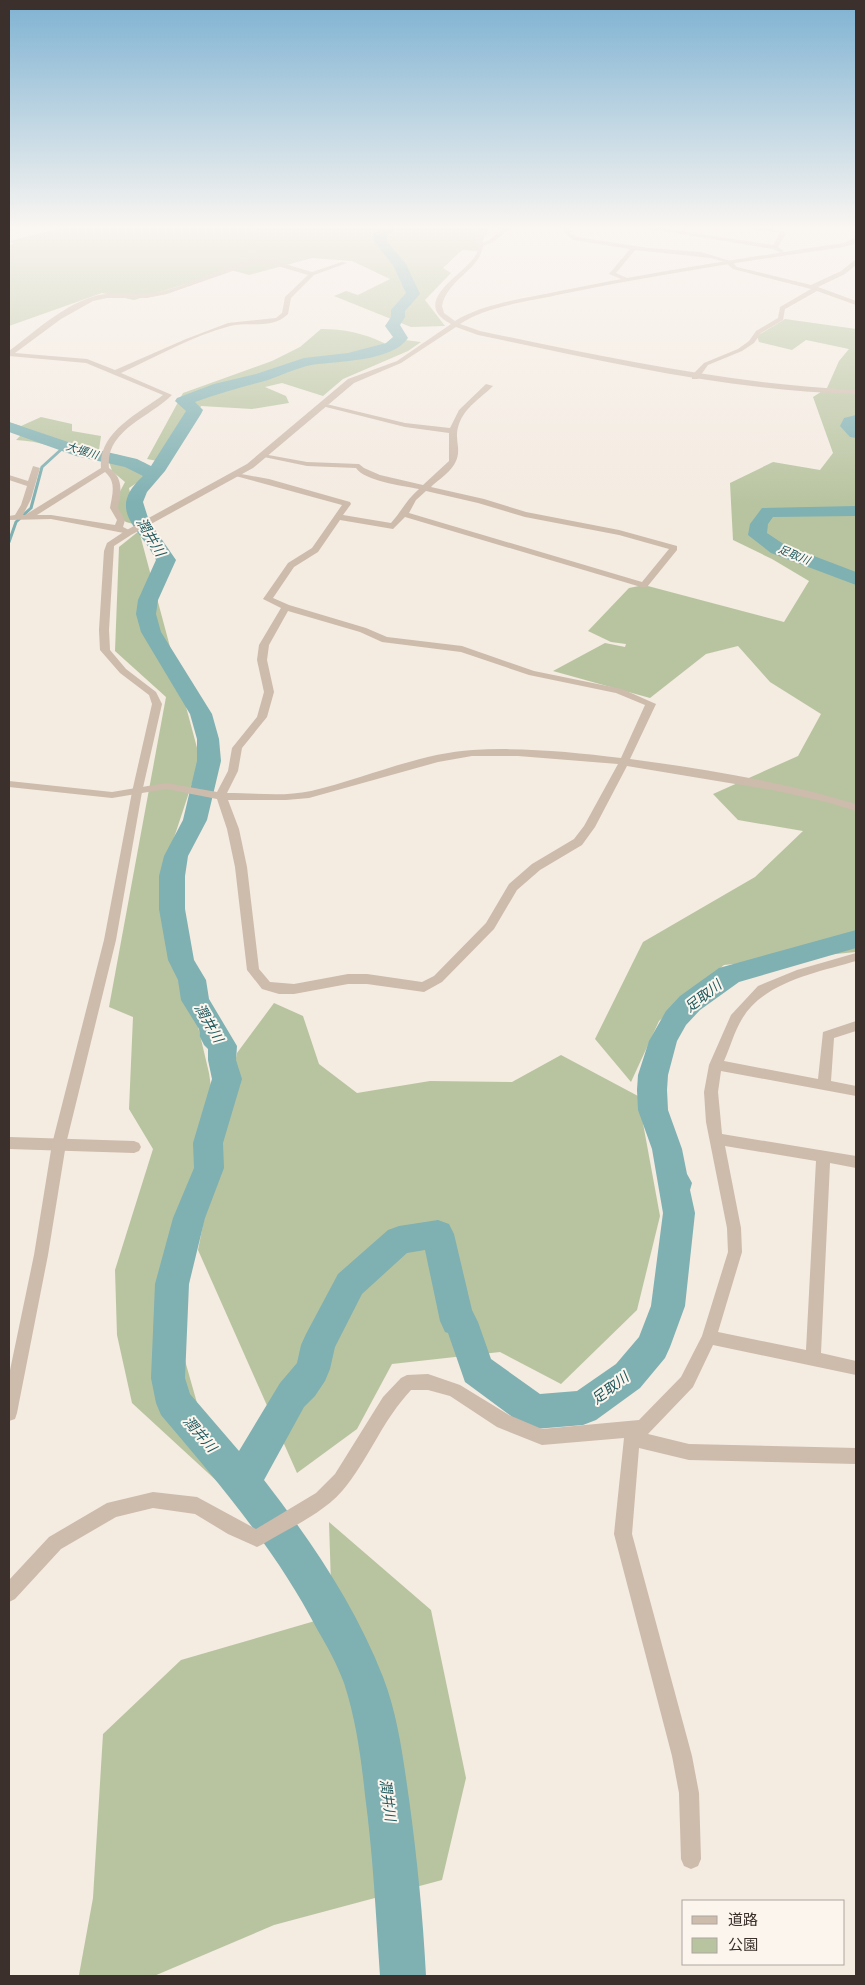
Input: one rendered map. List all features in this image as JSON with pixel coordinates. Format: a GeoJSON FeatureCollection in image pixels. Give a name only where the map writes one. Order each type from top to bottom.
{"type":"FeatureCollection","features":[{"type":"Feature","properties":{"kind":"street"},"geometry":{"type":"LineString","coordinates":[[9,354],[58,319]]}},
{"type":"Feature","properties":{"kind":"street"},"geometry":{"type":"LineString","coordinates":[[116,372],[188,340],[230,324],[267,322],[279,319]]}},
{"type":"Feature","properties":{"kind":"street"},"geometry":{"type":"LineString","coordinates":[[446,319],[454,325],[478,333],[695,377],[796,390],[856,392]]}},
{"type":"Feature","properties":{"kind":"street"},"geometry":{"type":"LineString","coordinates":[[9,1414],[42,1246],[59,1144],[110,940],[137,792],[157,704],[153,694],[123,671],[105,650],[104,630],[108,550],[127,530],[162,515],[236,475],[263,456],[351,381],[399,362],[464,319]]}},
{"type":"Feature","properties":{"kind":"street"},"geometry":{"type":"LineString","coordinates":[[695,377],[706,364],[735,353],[752,342],[758,332],[781,319]]}},
{"type":"Feature","properties":{"kind":"street"},"geometry":{"type":"LineString","coordinates":[[9,354],[87,360],[168,395],[116,434],[110,441],[105,453],[104,467]]}},
{"type":"Feature","properties":{"kind":"street"},"geometry":{"type":"LineString","coordinates":[[338,517],[393,526],[412,499],[424,487],[452,466],[456,458],[453,432],[456,422],[489,386]]}},
{"type":"Feature","properties":{"kind":"street"},"geometry":{"type":"LineString","coordinates":[[322,405],[405,425],[453,432]]}},
{"type":"Feature","properties":{"kind":"street"},"geometry":{"type":"LineString","coordinates":[[263,456],[307,464],[359,466],[362,470],[377,477],[424,487],[550,520],[601,529],[674,548],[644,585],[403,514]]}},
{"type":"Feature","properties":{"kind":"street"},"geometry":{"type":"LineString","coordinates":[[28,517],[104,467]]}},
{"type":"Feature","properties":{"kind":"street"},"geometry":{"type":"LineString","coordinates":[[104,467],[118,482],[119,489],[114,508],[127,530]]}},
{"type":"Feature","properties":{"kind":"street"},"geometry":{"type":"LineString","coordinates":[[18,518],[30,496],[30,485],[36,468]]}},
{"type":"Feature","properties":{"kind":"street"},"geometry":{"type":"LineString","coordinates":[[218,795],[233,829],[240,867],[253,970],[266,986],[279,989],[294,989],[358,979],[424,988],[438,979],[490,926],[513,887],[536,868],[578,842],[589,827],[624,762],[651,704],[619,691],[540,675],[462,649],[385,640],[363,630],[286,608],[268,599],[291,566],[315,550],[347,504],[266,481],[236,475]]}},
{"type":"Feature","properties":{"kind":"street"},"geometry":{"type":"LineString","coordinates":[[9,478],[30,485]]}},
{"type":"Feature","properties":{"kind":"street"},"geometry":{"type":"LineString","coordinates":[[9,518],[51,517],[127,530]]}},
{"type":"Feature","properties":{"kind":"street"},"geometry":{"type":"LineString","coordinates":[[218,795],[233,771],[237,748],[262,717],[269,692],[262,660],[264,645],[286,608]]}},
{"type":"Feature","properties":{"kind":"street"},"geometry":{"type":"LineString","coordinates":[[9,784],[112,795],[166,786],[218,795],[286,797],[309,795],[437,759],[472,753],[518,753],[624,762],[772,787],[828,799],[856,808]]}},
{"type":"Feature","properties":{"kind":"street"},"geometry":{"type":"LineString","coordinates":[[691,1859],[690,1793],[682,1756],[623,1534],[637,1433],[688,1382],[709,1337],[735,1252],[734,1228],[713,1122],[711,1092],[716,1065],[737,1015],[762,988],[801,973],[856,957]]}},
{"type":"Feature","properties":{"kind":"street"},"geometry":{"type":"LineString","coordinates":[[824,1085],[828,1035],[856,1026]]}},
{"type":"Feature","properties":{"kind":"street"},"geometry":{"type":"LineString","coordinates":[[716,1065],[856,1090]]}},
{"type":"Feature","properties":{"kind":"street"},"geometry":{"type":"LineString","coordinates":[[717,1139],[856,1162]]}},
{"type":"Feature","properties":{"kind":"street"},"geometry":{"type":"LineString","coordinates":[[9,1143],[134,1147]]}},
{"type":"Feature","properties":{"kind":"street"},"geometry":{"type":"LineString","coordinates":[[813,1358],[824,1156]]}},
{"type":"Feature","properties":{"kind":"street"},"geometry":{"type":"LineString","coordinates":[[709,1337],[856,1368]]}},
{"type":"Feature","properties":{"kind":"street"},"geometry":{"type":"LineString","coordinates":[[9,1593],[55,1543],[112,1508],[153,1500],[198,1506],[234,1528],[257,1538],[322,1499],[341,1480],[389,1402],[408,1383],[428,1382],[454,1390],[503,1421],[542,1437],[637,1433],[690,1452],[856,1456]]}},
{"type":"Feature","properties":{"kind":"green space"},"geometry":{"type":"Polygon","coordinates":[[[9,319],[30,319],[9,326],[9,319]]]}},
{"type":"Feature","properties":{"kind":"green space"},"geometry":{"type":"Polygon","coordinates":[[[390,319],[439,319],[445,326],[411,327],[390,319]]]}},
{"type":"Feature","properties":{"kind":"green space"},"geometry":{"type":"Polygon","coordinates":[[[785,319],[856,329],[856,952],[724,965],[659,1021],[631,1082],[595,1039],[643,942],[755,877],[803,831],[738,820],[713,794],[798,756],[821,714],[770,682],[738,646],[706,654],[650,698],[553,671],[605,643],[625,647],[626,644],[611,642],[588,631],[629,588],[644,585],[784,622],[809,581],[772,559],[733,540],[730,483],[773,462],[820,470],[833,453],[813,397],[827,388],[839,361],[849,349],[806,340],[792,350],[759,342],[757,336],[785,319]]]}},
{"type":"Feature","properties":{"kind":"green space"},"geometry":{"type":"Polygon","coordinates":[[[321,329],[361,334],[384,343],[384,348],[405,340],[421,342],[408,351],[343,379],[323,396],[282,383],[265,387],[286,396],[289,403],[252,409],[201,406],[188,431],[163,462],[147,459],[183,393],[272,361],[300,347],[321,329]]]}},
{"type":"Feature","properties":{"kind":"green space"},"geometry":{"type":"Polygon","coordinates":[[[41,417],[72,424],[72,431],[101,436],[99,450],[80,457],[49,446],[16,440],[22,434],[9,431],[9,422],[21,426],[41,417]]]}},
{"type":"Feature","properties":{"kind":"green space"},"geometry":{"type":"Polygon","coordinates":[[[115,454],[145,463],[152,470],[129,488],[137,525],[126,522],[118,516],[116,499],[125,482],[112,471],[108,458],[115,454]]]}},
{"type":"Feature","properties":{"kind":"green space"},"geometry":{"type":"Polygon","coordinates":[[[139,531],[200,759],[169,853],[177,938],[209,1073],[215,1114],[178,1336],[220,1484],[132,1403],[117,1335],[115,1270],[153,1149],[129,1109],[133,1017],[109,1007],[166,697],[115,651],[119,547],[139,531]]]}},
{"type":"Feature","properties":{"kind":"green space"},"geometry":{"type":"Polygon","coordinates":[[[274,1003],[303,1016],[319,1064],[357,1093],[430,1081],[512,1082],[561,1055],[638,1096],[660,1216],[637,1310],[561,1384],[500,1352],[392,1364],[357,1429],[297,1473],[198,1250],[237,1053],[274,1003]]]}},
{"type":"Feature","properties":{"kind":"green space"},"geometry":{"type":"Polygon","coordinates":[[[329,1522],[431,1610],[466,1778],[442,1880],[274,1925],[154,1976],[79,1975],[93,1898],[103,1734],[181,1660],[332,1616],[329,1522]]]}},
{"type":"Feature","properties":{"kind":"waterway","name":"潤井川"},"geometry":{"type":"LineString","coordinates":[[153,475],[195,410],[183,401],[220,387],[261,377],[309,361],[348,358],[391,346],[401,338],[400,334],[392,326],[397,319]]}},
{"type":"Feature","properties":{"kind":"waterway","name":"足取川"},"geometry":{"type":"LineString","coordinates":[[856,420],[850,421],[848,426],[856,433]]}},
{"type":"Feature","properties":{"kind":"waterway","name":"大堰川"},"geometry":{"type":"LineString","coordinates":[[9,427],[82,452],[131,463],[153,475]]}},
{"type":"Feature","properties":{"kind":"waterway"},"geometry":{"type":"LineString","coordinates":[[9,542],[16,522],[31,508],[42,467],[65,446]]}},
{"type":"Feature","properties":{"kind":"waterway","name":"潤井川"},"geometry":{"type":"LineString","coordinates":[[153,475],[139,491],[134,505],[140,521],[166,560],[148,600],[146,614],[151,632],[201,714],[208,739],[209,761],[195,820],[176,856],[172,876],[172,909],[181,960],[192,980],[195,1000],[213,1028],[214,1037],[223,1046],[222,1060],[227,1079],[208,1143],[209,1168],[189,1218],[172,1284],[168,1378],[174,1403],[242,1482]]}},
{"type":"Feature","properties":{"kind":"waterway","name":"足取川"},"geometry":{"type":"LineString","coordinates":[[856,511],[768,512],[759,524],[757,535],[778,549],[856,579]]}},
{"type":"Feature","properties":{"kind":"waterway","name":"足取川"},"geometry":{"type":"LineString","coordinates":[[242,1482],[292,1395],[303,1384],[313,1369],[318,1345],[350,1284],[399,1240],[438,1234],[457,1321],[461,1322],[477,1370],[535,1412],[583,1408],[628,1376],[653,1347],[668,1306],[679,1213],[674,1190],[676,1183],[673,1181],[667,1149],[653,1110],[653,1075],[663,1041],[676,1018],[690,1003],[729,975],[856,939]]}},
{"type":"Feature","properties":{"kind":"waterway","name":"潤井川"},"geometry":{"type":"LineString","coordinates":[[242,1482],[285,1538],[311,1577],[346,1642],[363,1679],[379,1734],[392,1834],[403,1976]]}}]}
